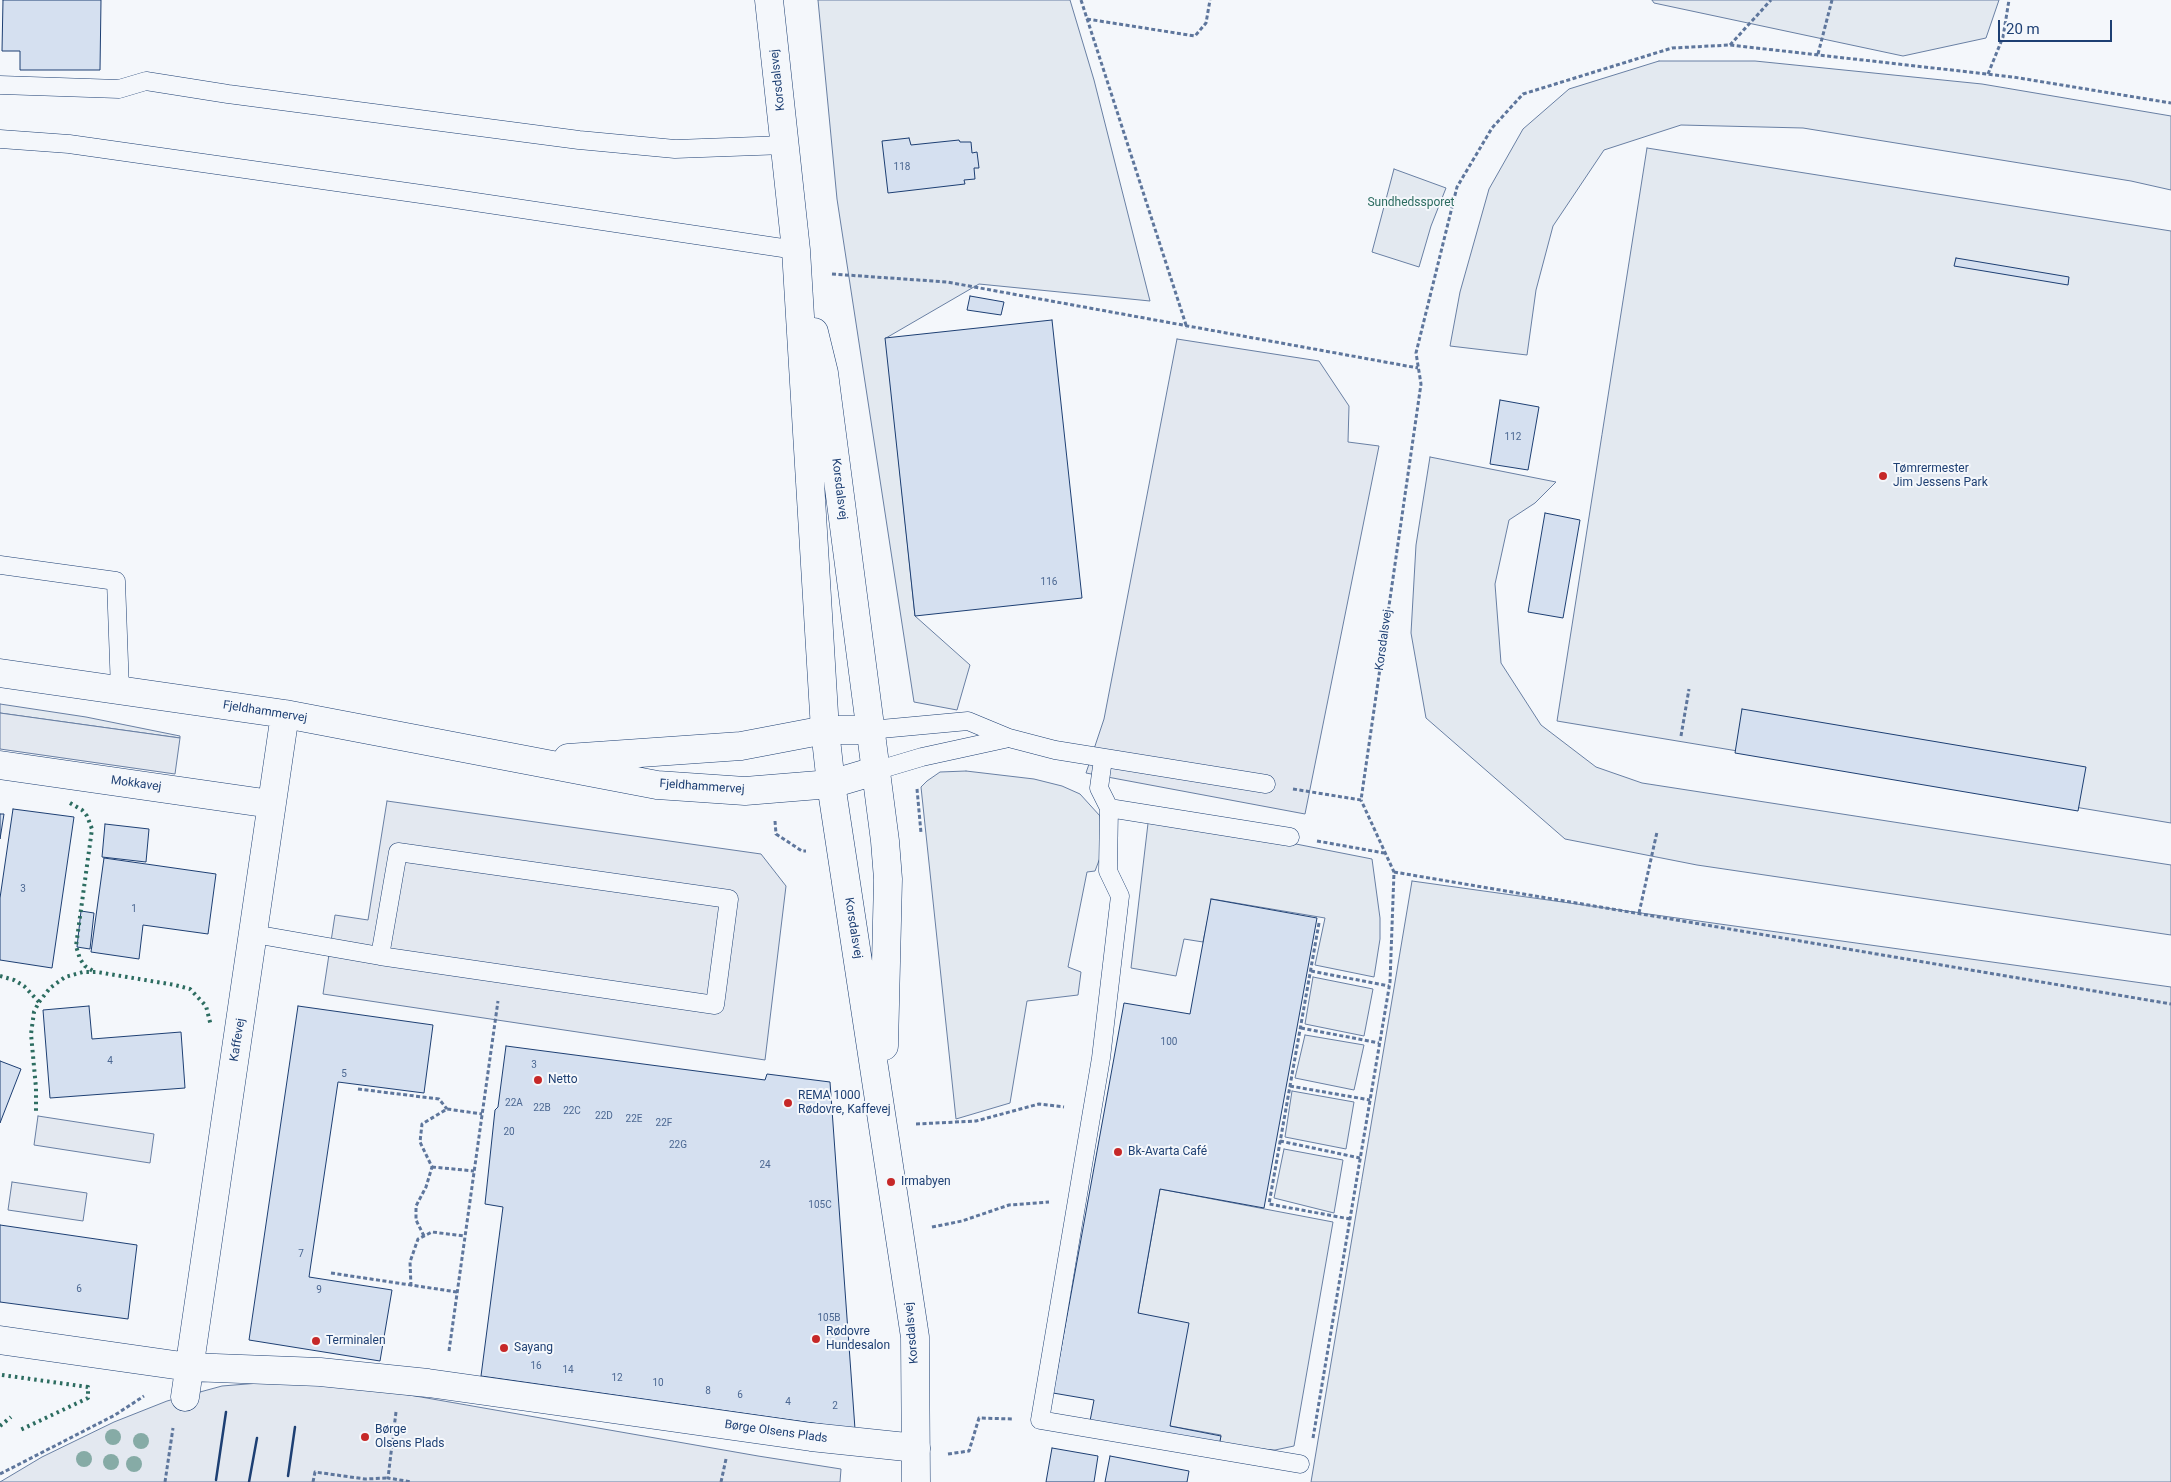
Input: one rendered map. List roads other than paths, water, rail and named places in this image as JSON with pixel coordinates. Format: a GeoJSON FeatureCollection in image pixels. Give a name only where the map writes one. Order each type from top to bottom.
{"type":"FeatureCollection","features":[{"type":"Feature","properties":{"kind":"street","name":"Korsdalsvej"},"geometry":{"type":"LineString","coordinates":[[769,0],[798,261],[825,730],[831,784],[914,1337],[916,1463]]}},
{"type":"Feature","properties":{"kind":"street","name":"Korsdalsvej"},"geometry":{"type":"LineString","coordinates":[[798,261],[824,373],[888,879],[883,1126]]}},
{"type":"Feature","properties":{"kind":"street","name":"Fjeldhammervej"},"geometry":{"type":"LineString","coordinates":[[0,673],[285,714],[529,761],[666,785],[745,791],[831,784],[875,771]]}},
{"type":"Feature","properties":{"kind":"street","name":"Kaffevej"},"geometry":{"type":"LineString","coordinates":[[185,1396],[285,714]]}},
{"type":"Feature","properties":{"kind":"street"},"geometry":{"type":"LineString","coordinates":[[825,730],[870,730]]}},
{"type":"Feature","properties":{"kind":"street","name":"Fjeldhammervej"},"geometry":{"type":"LineString","coordinates":[[529,761],[741,746],[825,730]]}},
{"type":"Feature","properties":{"kind":"street","name":"Mokkavej"},"geometry":{"type":"LineString","coordinates":[[0,765],[272,804]]}},
{"type":"Feature","properties":{"kind":"street"},"geometry":{"type":"LineString","coordinates":[[0,1340],[189,1367]]}},
{"type":"Feature","properties":{"kind":"street","name":"Børge Olsens Plads"},"geometry":{"type":"LineString","coordinates":[[189,1367],[320,1372],[444,1385],[811,1437],[916,1463]]}},
{"type":"Feature","properties":{"kind":"lane"},"geometry":{"type":"LineString","coordinates":[[0,85],[119,89],[146,81],[238,96],[579,140],[675,149],[785,145]]}},
{"type":"Feature","properties":{"kind":"lane"},"geometry":{"type":"LineString","coordinates":[[0,139],[68,144],[442,197],[798,261]]}},
{"type":"Feature","properties":{"kind":"lane"},"geometry":{"type":"LineString","coordinates":[[0,565],[116,581],[120,690]]}},
{"type":"Feature","properties":{"kind":"lane"},"geometry":{"type":"LineString","coordinates":[[870,730],[968,720],[1009,738],[1054,750],[1266,784]]}},
{"type":"Feature","properties":{"kind":"lane"},"geometry":{"type":"LineString","coordinates":[[875,771],[922,757],[1009,738]]}},
{"type":"Feature","properties":{"kind":"lane"},"geometry":{"type":"LineString","coordinates":[[1103,758],[1099,788],[1109,808],[1108,871],[1120,896],[1101,1058],[1040,1420],[1300,1464]]}},
{"type":"Feature","properties":{"kind":"lane"},"geometry":{"type":"LineString","coordinates":[[1109,808],[1290,837]]}},
{"type":"Feature","properties":{"kind":"lane"},"geometry":{"type":"LineString","coordinates":[[254,934],[380,956],[715,1005],[728,899],[398,852],[380,956]]}},
{"type":"Feature","properties":{"kind":"place","name":"Tømrermester Jim Jessens Park"},"geometry":{"type":"Point","coordinates":[1883,476]}},
{"type":"Feature","properties":{"kind":"place","name":"Netto"},"geometry":{"type":"Point","coordinates":[538,1080]}},
{"type":"Feature","properties":{"kind":"place","name":"REMA 1000 Rødovre, Kaffevej"},"geometry":{"type":"Point","coordinates":[788,1103]}},
{"type":"Feature","properties":{"kind":"place","name":"Bk-Avarta Café"},"geometry":{"type":"Point","coordinates":[1118,1152]}},
{"type":"Feature","properties":{"kind":"place","name":"Irmabyen"},"geometry":{"type":"Point","coordinates":[891,1182]}},
{"type":"Feature","properties":{"kind":"place","name":"Rødovre Hundesalon"},"geometry":{"type":"Point","coordinates":[816,1339]}},
{"type":"Feature","properties":{"kind":"place","name":"Terminalen"},"geometry":{"type":"Point","coordinates":[316,1341]}},
{"type":"Feature","properties":{"kind":"place","name":"Sayang"},"geometry":{"type":"Point","coordinates":[504,1348]}},
{"type":"Feature","properties":{"kind":"place","name":"Børge Olsens Plads"},"geometry":{"type":"Point","coordinates":[365,1437]}},
{"type":"Feature","properties":{"kind":"park label","name":"Sundhedssporet"},"geometry":{"type":"Point","coordinates":[1411,203]}}]}
